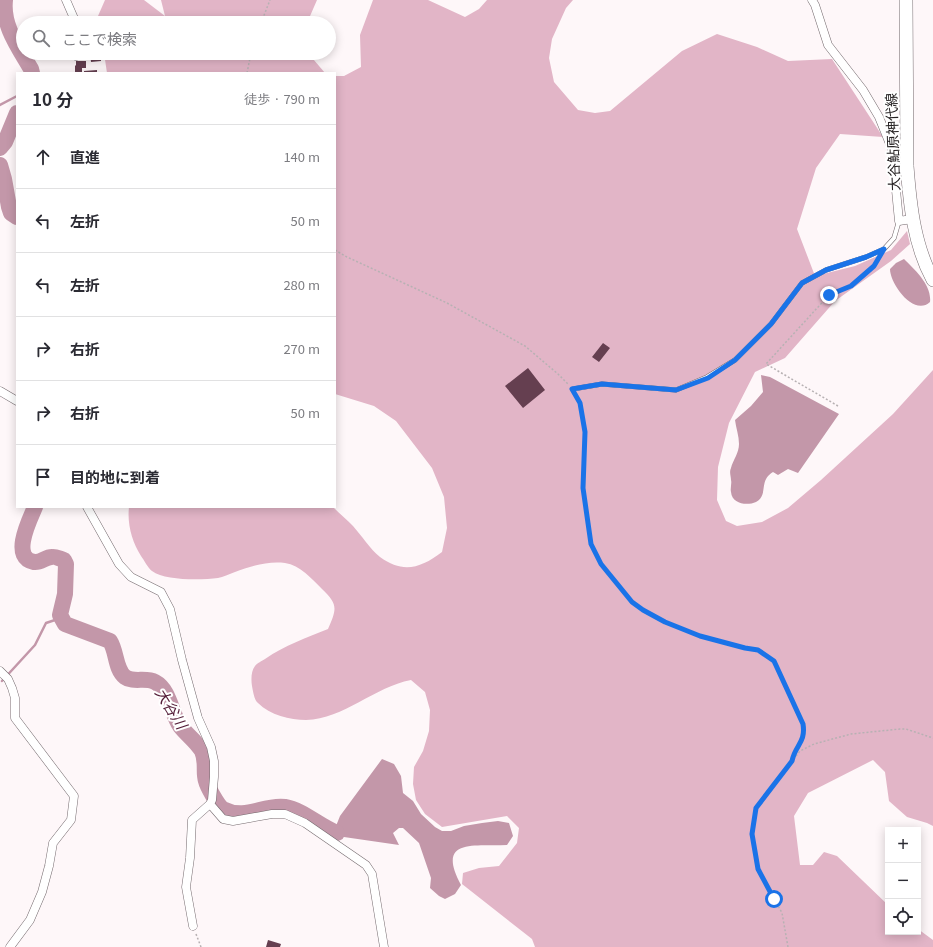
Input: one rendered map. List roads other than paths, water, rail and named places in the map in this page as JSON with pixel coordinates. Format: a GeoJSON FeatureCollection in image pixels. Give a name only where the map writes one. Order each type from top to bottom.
{"type":"FeatureCollection","features":[{"type":"Feature","properties":{"kind":"main road","name":"大谷鮎原神代線"},"geometry":{"type":"LineString","coordinates":[[906,0],[907,166],[912,219],[924,260],[933,280]]}},
{"type":"Feature","properties":{"kind":"street"},"geometry":{"type":"LineString","coordinates":[[66,0],[73,16]]}},
{"type":"Feature","properties":{"kind":"street"},"geometry":{"type":"LineString","coordinates":[[812,0],[828,46],[863,90],[879,117],[892,149],[899,221],[912,219]]}},
{"type":"Feature","properties":{"kind":"street"},"geometry":{"type":"LineString","coordinates":[[0,391],[16,400]]}},
{"type":"Feature","properties":{"kind":"street"},"geometry":{"type":"LineString","coordinates":[[88,508],[115,558],[124,570],[131,577],[160,592],[170,609],[198,718],[211,747],[214,761],[212,800],[210,804],[192,820],[190,858],[186,887],[193,926]]}},
{"type":"Feature","properties":{"kind":"street"},"geometry":{"type":"LineString","coordinates":[[0,671],[8,679],[12,688],[15,698],[15,718],[74,796],[71,820],[53,843],[42,892],[30,920],[10,947]]}},
{"type":"Feature","properties":{"kind":"street"},"geometry":{"type":"LineString","coordinates":[[210,804],[223,819],[233,821],[272,814],[285,814],[305,823],[366,865],[373,878],[384,947]]}},
{"type":"Feature","properties":{"kind":"lane"},"geometry":{"type":"LineString","coordinates":[[572,389],[602,384],[676,390],[708,378],[735,360],[771,324],[802,283],[826,270],[866,257],[884,249],[894,238],[899,221]]}},
{"type":"Feature","properties":{"kind":"waterway","name":"大谷川"},"geometry":{"type":"LineString","coordinates":[[5,0],[6,19],[16,43]]}},
{"type":"Feature","properties":{"kind":"waterway","name":"大谷川"},"geometry":{"type":"LineString","coordinates":[[26,60],[32,72]]}},
{"type":"Feature","properties":{"kind":"waterway"},"geometry":{"type":"LineString","coordinates":[[0,105],[16,97]]}},
{"type":"Feature","properties":{"kind":"waterway","name":"大谷川"},"geometry":{"type":"LineString","coordinates":[[0,148],[5,142],[16,115]]}},
{"type":"Feature","properties":{"kind":"waterway","name":"大谷川"},"geometry":{"type":"LineString","coordinates":[[0,165],[9,207],[11,213],[16,216]]}},
{"type":"Feature","properties":{"kind":"waterway","name":"大谷川"},"geometry":{"type":"LineString","coordinates":[[35,508],[26,529],[22,546],[23,553],[27,559],[34,562],[39,562],[53,557],[64,560],[66,564],[65,594],[60,615],[65,624],[110,641],[119,670],[125,677],[132,680],[148,680],[155,682],[164,690],[180,726],[202,751],[205,778],[218,804],[223,809],[239,813],[285,807],[298,811],[337,833]]}},
{"type":"Feature","properties":{"kind":"waterway"},"geometry":{"type":"LineString","coordinates":[[2,681],[35,645],[46,623],[61,618]]}}]}
